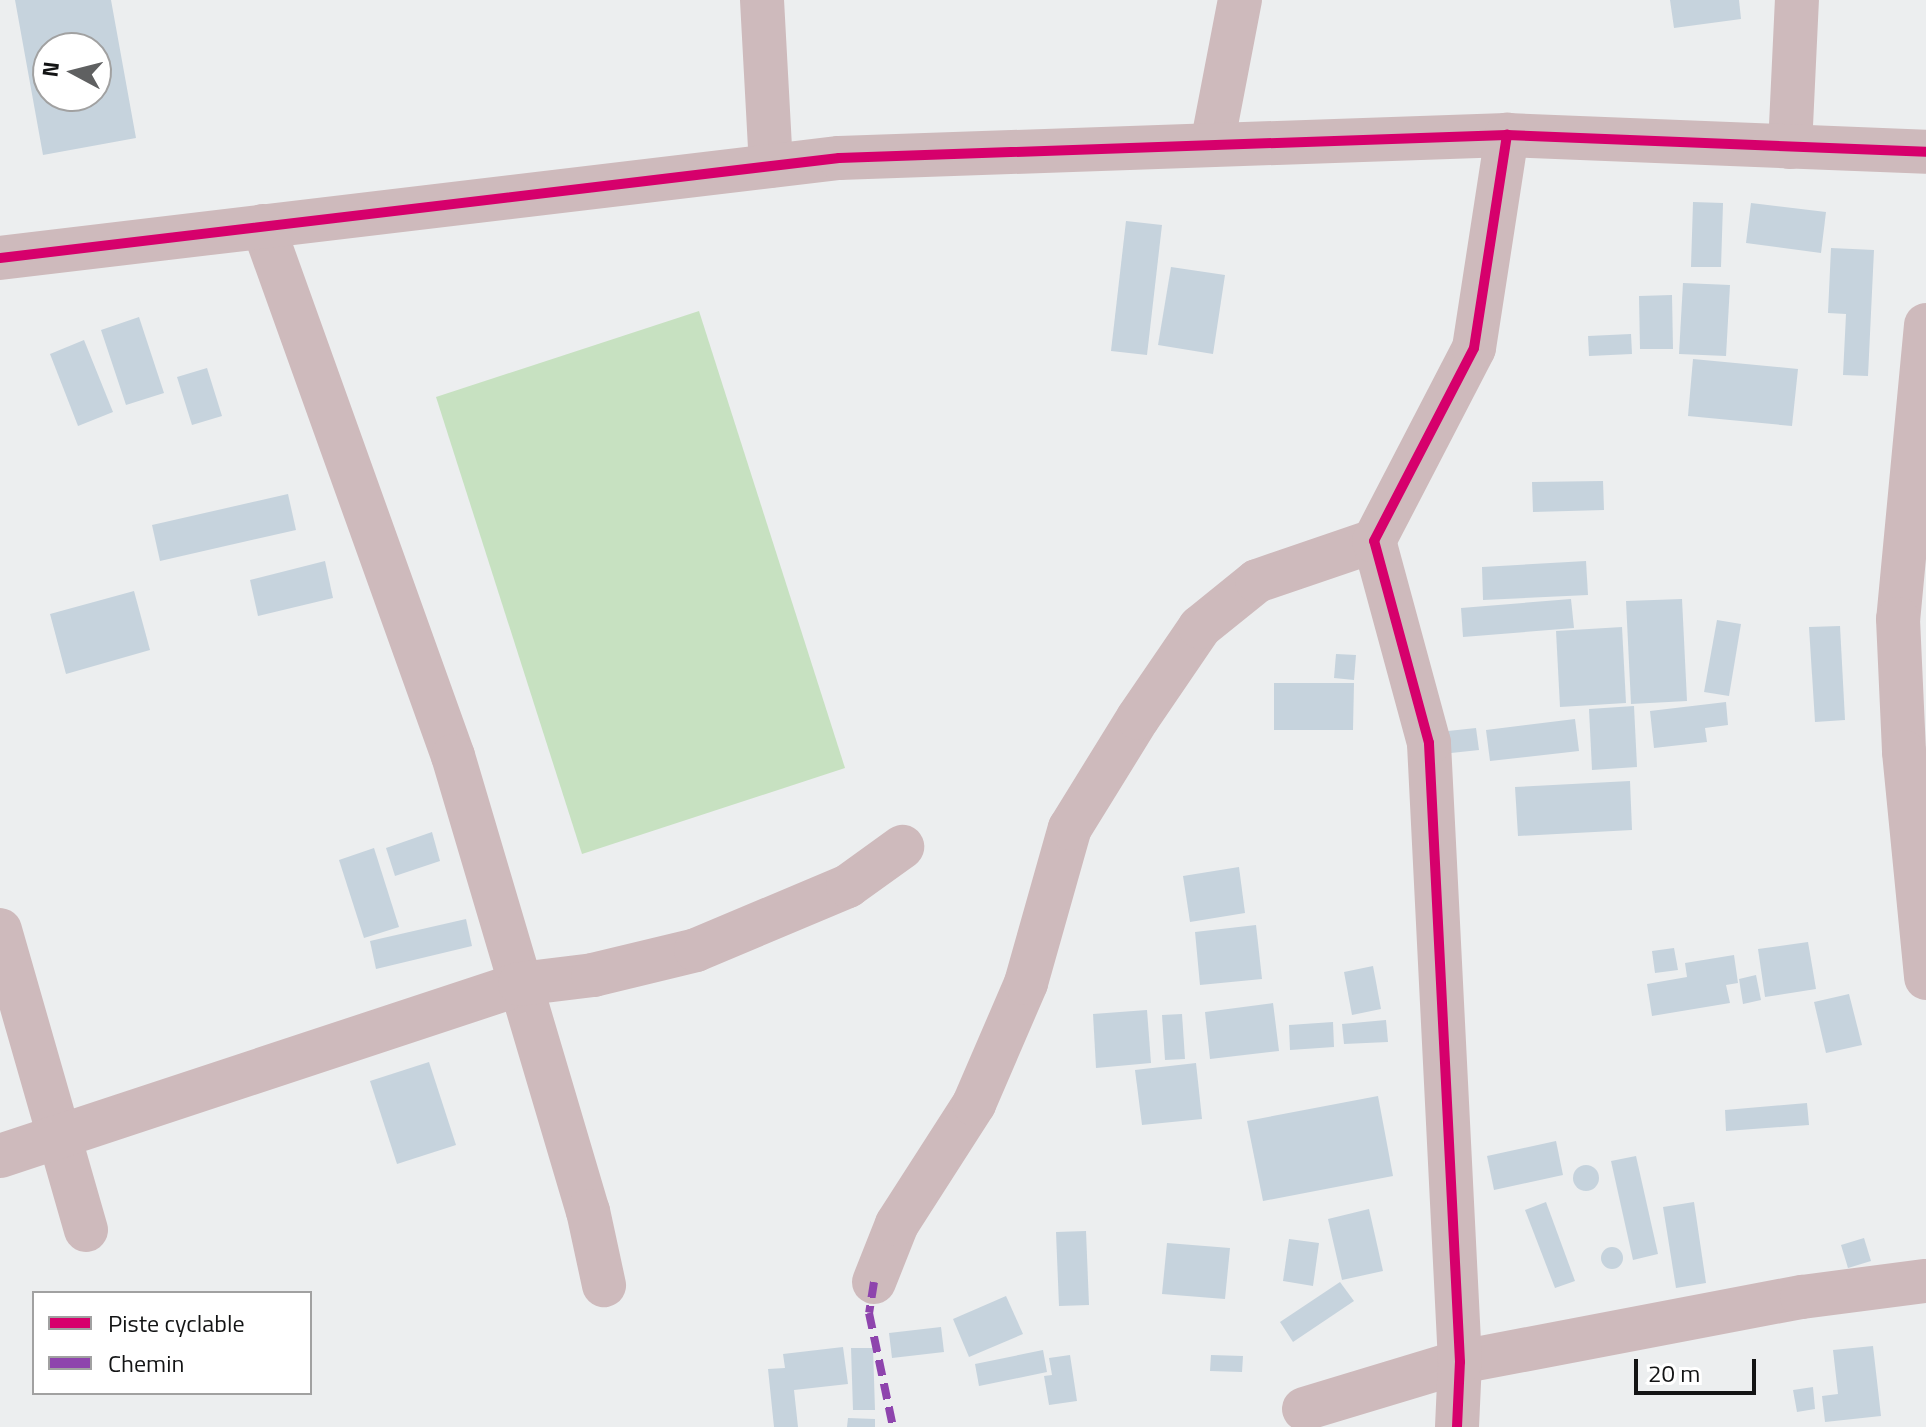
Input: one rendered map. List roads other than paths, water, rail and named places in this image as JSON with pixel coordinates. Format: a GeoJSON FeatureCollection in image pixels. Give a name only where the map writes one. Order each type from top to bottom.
{"type":"FeatureCollection","features":[{"type":"Feature","properties":{"kind":"street"},"geometry":{"type":"LineString","coordinates":[[762,0],[771,166]]}},
{"type":"Feature","properties":{"kind":"street"},"geometry":{"type":"LineString","coordinates":[[1212,145],[1240,0]]}},
{"type":"Feature","properties":{"kind":"street"},"geometry":{"type":"LineString","coordinates":[[1790,147],[1797,0]]}},
{"type":"Feature","properties":{"kind":"street"},"geometry":{"type":"LineString","coordinates":[[1457,1427],[1460,1362],[1429,743],[1374,541],[1474,348],[1507,135]]}},
{"type":"Feature","properties":{"kind":"street"},"geometry":{"type":"LineString","coordinates":[[0,258],[839,158],[1507,135],[1926,152]]}},
{"type":"Feature","properties":{"kind":"street"},"geometry":{"type":"LineString","coordinates":[[263,226],[453,756],[588,1211],[604,1285]]}},
{"type":"Feature","properties":{"kind":"street"},"geometry":{"type":"LineString","coordinates":[[1926,325],[1898,619],[1915,752],[1926,978]]}},
{"type":"Feature","properties":{"kind":"street"},"geometry":{"type":"LineString","coordinates":[[874,1282],[897,1224],[974,1104],[1026,983],[1070,828],[1138,718],[1200,627],[1257,581],[1374,541]]}},
{"type":"Feature","properties":{"kind":"street"},"geometry":{"type":"LineString","coordinates":[[0,1156],[59,1134],[310,1057],[520,984],[593,975],[696,950],[848,886],[902,847]]}},
{"type":"Feature","properties":{"kind":"street"},"geometry":{"type":"LineString","coordinates":[[0,930],[86,1230]]}},
{"type":"Feature","properties":{"kind":"street"},"geometry":{"type":"LineString","coordinates":[[1304,1409],[1460,1362],[1802,1297],[1926,1281]]}}]}
